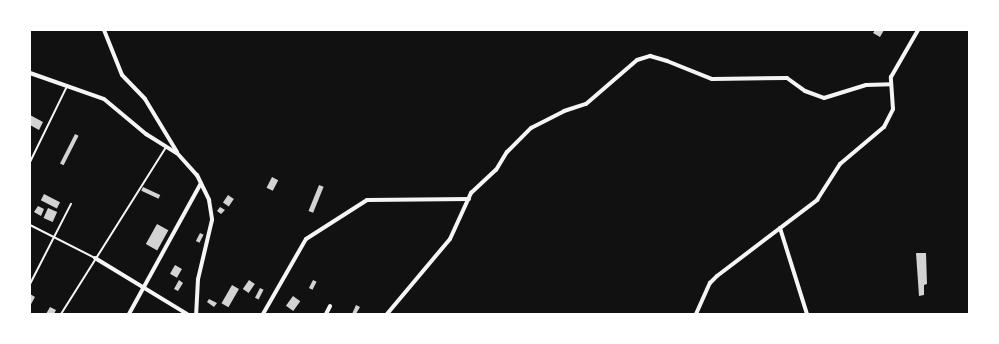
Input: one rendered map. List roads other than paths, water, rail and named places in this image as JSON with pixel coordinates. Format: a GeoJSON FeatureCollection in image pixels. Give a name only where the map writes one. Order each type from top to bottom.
{"type":"FeatureCollection","features":[{"type":"Feature","properties":{"kind":"street"},"geometry":{"type":"LineString","coordinates":[[104,30],[122,75],[145,99],[177,153],[197,175],[209,200],[212,220],[198,279],[196,314]]}},
{"type":"Feature","properties":{"kind":"street"},"geometry":{"type":"LineString","coordinates":[[696,314],[710,283],[717,276],[817,200],[840,164],[884,127],[893,109],[891,77],[918,30]]}},
{"type":"Feature","properties":{"kind":"street"},"geometry":{"type":"LineString","coordinates":[[387,314],[450,239],[469,199],[496,170],[507,152],[531,128],[564,111],[586,104],[637,60],[650,56],[667,61],[712,79],[787,78],[805,91],[824,98],[866,85],[891,84]]}},
{"type":"Feature","properties":{"kind":"street"},"geometry":{"type":"LineString","coordinates":[[30,73],[104,100],[146,134],[177,153]]}},
{"type":"Feature","properties":{"kind":"street"},"geometry":{"type":"LineString","coordinates":[[129,314],[201,183]]}},
{"type":"Feature","properties":{"kind":"street"},"geometry":{"type":"LineString","coordinates":[[263,314],[306,239],[367,200],[469,199]]}},
{"type":"Feature","properties":{"kind":"street"},"geometry":{"type":"LineString","coordinates":[[780,228],[807,314]]}},
{"type":"Feature","properties":{"kind":"street"},"geometry":{"type":"LineString","coordinates":[[95,258],[143,289],[186,314]]}},
{"type":"Feature","properties":{"kind":"street"},"geometry":{"type":"LineString","coordinates":[[326,314],[330,306]]}},
{"type":"Feature","properties":{"kind":"lane"},"geometry":{"type":"LineString","coordinates":[[30,162],[67,86]]}},
{"type":"Feature","properties":{"kind":"lane"},"geometry":{"type":"LineString","coordinates":[[61,314],[166,146]]}},
{"type":"Feature","properties":{"kind":"lane"},"geometry":{"type":"LineString","coordinates":[[30,284],[71,204]]}},
{"type":"Feature","properties":{"kind":"lane"},"geometry":{"type":"LineString","coordinates":[[30,225],[95,258]]}}]}
